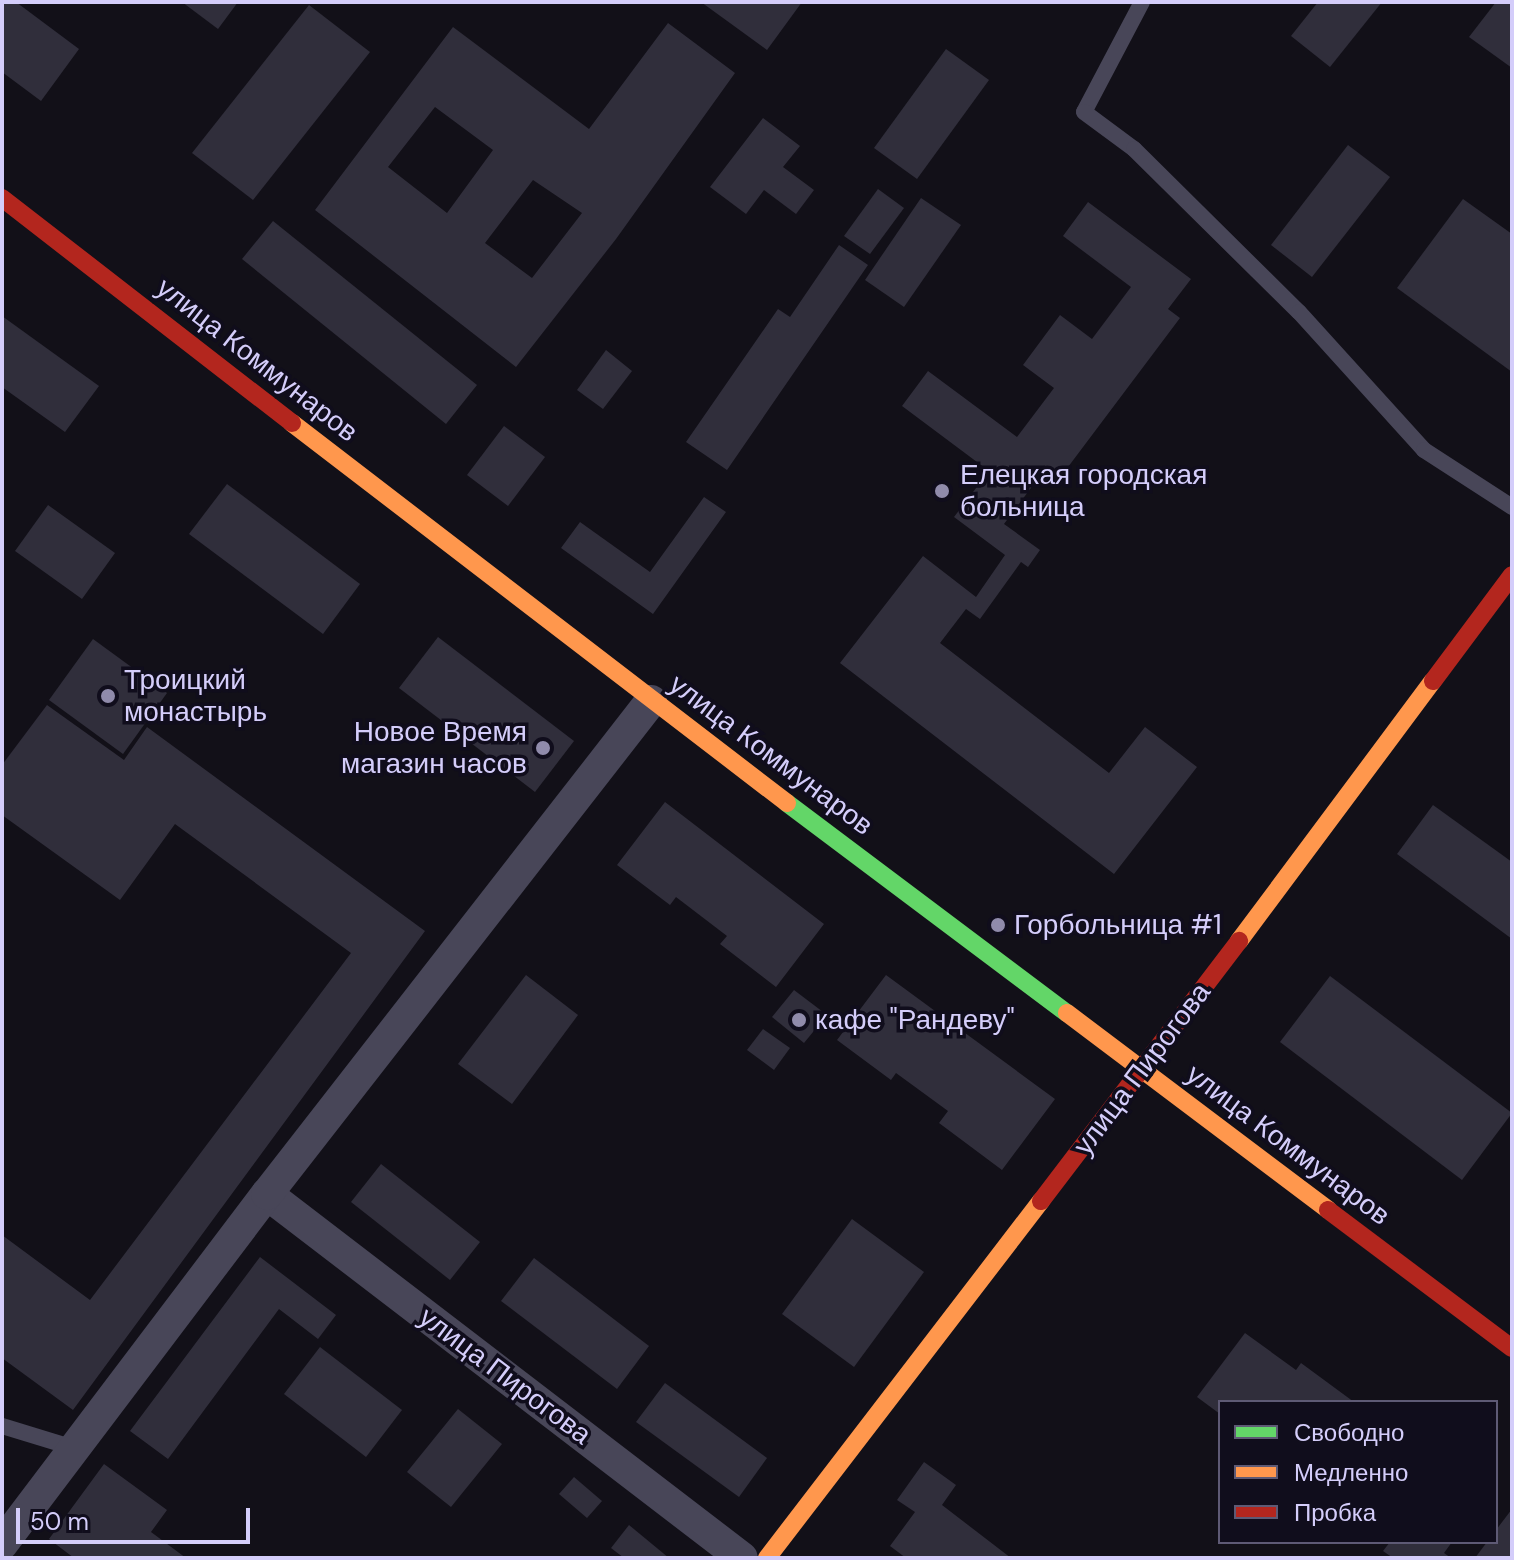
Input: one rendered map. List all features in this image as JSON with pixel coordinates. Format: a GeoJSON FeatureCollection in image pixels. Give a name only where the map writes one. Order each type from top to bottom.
{"type":"FeatureCollection","features":[{"type":"Feature","properties":{"kind":"main road","name":"улица Коммунаров"},"geometry":{"type":"LineString","coordinates":[[2,198],[651,701],[1512,1348]]}},
{"type":"Feature","properties":{"kind":"main road","name":"улица Пирогова"},"geometry":{"type":"LineString","coordinates":[[767,1558],[1142,1070],[1512,575]]}},
{"type":"Feature","properties":{"kind":"street"},"geometry":{"type":"LineString","coordinates":[[2,1544],[267,1194],[651,701]]}},
{"type":"Feature","properties":{"kind":"street","name":"улица Пирогова"},"geometry":{"type":"LineString","coordinates":[[267,1194],[742,1558]]}},
{"type":"Feature","properties":{"kind":"lane"},"geometry":{"type":"LineString","coordinates":[[1142,2],[1084,112],[1134,149],[1288,301],[1424,450],[1512,507]]}},
{"type":"Feature","properties":{"kind":"lane"},"geometry":{"type":"LineString","coordinates":[[2,1426],[74,1448]]}},
{"type":"Feature","properties":{"kind":"building"},"geometry":{"type":"Polygon","coordinates":[[[2,2],[16,2],[79,49],[41,101],[2,72],[2,2]]]}},
{"type":"Feature","properties":{"kind":"building"},"geometry":{"type":"Polygon","coordinates":[[[182,2],[238,2],[218,29],[182,2]]]}},
{"type":"Feature","properties":{"kind":"building"},"geometry":{"type":"Polygon","coordinates":[[[701,2],[802,2],[767,50],[701,2]]]}},
{"type":"Feature","properties":{"kind":"building"},"geometry":{"type":"Polygon","coordinates":[[[1318,2],[1382,2],[1330,67],[1291,36],[1318,2]]]}},
{"type":"Feature","properties":{"kind":"building"},"geometry":{"type":"Polygon","coordinates":[[[1496,2],[1512,2],[1512,68],[1469,37],[1496,2]]]}},
{"type":"Feature","properties":{"kind":"building"},"geometry":{"type":"Polygon","coordinates":[[[309,5],[370,52],[253,200],[192,153],[309,5]]]}},
{"type":"Feature","properties":{"kind":"building"},"geometry":{"type":"Polygon","coordinates":[[[668,23],[735,73],[616,239],[516,367],[315,210],[453,27],[589,129],[668,23]],[[435,107],[388,167],[447,213],[493,150],[435,107]],[[533,180],[485,243],[532,278],[582,213],[533,180]]]}},
{"type":"Feature","properties":{"kind":"building"},"geometry":{"type":"Polygon","coordinates":[[[946,49],[989,80],[917,179],[874,148],[946,49]]]}},
{"type":"Feature","properties":{"kind":"building"},"geometry":{"type":"Polygon","coordinates":[[[763,118],[800,146],[783,167],[814,190],[796,214],[764,190],[746,214],[710,187],[763,118]]]}},
{"type":"Feature","properties":{"kind":"building"},"geometry":{"type":"Polygon","coordinates":[[[1348,145],[1390,177],[1312,277],[1271,245],[1348,145]]]}},
{"type":"Feature","properties":{"kind":"building"},"geometry":{"type":"Polygon","coordinates":[[[878,189],[904,208],[870,254],[844,236],[878,189]]]}},
{"type":"Feature","properties":{"kind":"building"},"geometry":{"type":"Polygon","coordinates":[[[921,198],[961,225],[904,307],[865,280],[921,198]]]}},
{"type":"Feature","properties":{"kind":"building"},"geometry":{"type":"Polygon","coordinates":[[[1463,199],[1512,234],[1512,372],[1397,288],[1463,199]]]}},
{"type":"Feature","properties":{"kind":"building"},"geometry":{"type":"Polygon","coordinates":[[[1088,202],[1191,279],[1168,309],[1180,318],[1059,479],[1045,469],[1004,524],[1040,550],[1028,567],[1021,562],[980,619],[966,609],[940,643],[1109,773],[1145,727],[1197,767],[1114,874],[840,663],[923,556],[976,597],[1005,555],[954,517],[989,471],[902,406],[928,371],[1017,437],[1054,388],[1023,365],[1060,315],[1092,339],[1131,287],[1063,236],[1088,202]]]}},
{"type":"Feature","properties":{"kind":"building"},"geometry":{"type":"Polygon","coordinates":[[[273,221],[477,385],[446,424],[242,259],[273,221]]]}},
{"type":"Feature","properties":{"kind":"building"},"geometry":{"type":"Polygon","coordinates":[[[839,245],[868,265],[727,470],[686,442],[778,309],[790,317],[839,245]]]}},
{"type":"Feature","properties":{"kind":"building"},"geometry":{"type":"Polygon","coordinates":[[[2,316],[99,386],[65,432],[2,387],[2,316]]]}},
{"type":"Feature","properties":{"kind":"building"},"geometry":{"type":"Polygon","coordinates":[[[606,350],[632,371],[603,409],[577,390],[606,350]]]}},
{"type":"Feature","properties":{"kind":"building"},"geometry":{"type":"Polygon","coordinates":[[[504,426],[545,457],[508,506],[467,475],[504,426]]]}},
{"type":"Feature","properties":{"kind":"building"},"geometry":{"type":"Polygon","coordinates":[[[227,484],[360,584],[323,634],[189,534],[227,484]]]}},
{"type":"Feature","properties":{"kind":"building"},"geometry":{"type":"Polygon","coordinates":[[[704,497],[726,512],[653,614],[561,548],[580,522],[650,572],[704,497]]]}},
{"type":"Feature","properties":{"kind":"building"},"geometry":{"type":"Polygon","coordinates":[[[48,505],[115,553],[82,599],[15,551],[48,505]]]}},
{"type":"Feature","properties":{"kind":"building"},"geometry":{"type":"Polygon","coordinates":[[[438,637],[574,741],[535,792],[399,688],[438,637]]]}},
{"type":"Feature","properties":{"kind":"building","name":"Троицкий монастырь"},"geometry":{"type":"Polygon","coordinates":[[[93,639],[167,693],[123,754],[49,700],[93,639]]]}},
{"type":"Feature","properties":{"kind":"building"},"geometry":{"type":"Polygon","coordinates":[[[47,705],[124,760],[147,727],[425,931],[73,1410],[2,1358],[2,1235],[90,1300],[351,953],[175,824],[120,900],[2,815],[2,765],[47,705]]]}},
{"type":"Feature","properties":{"kind":"building"},"geometry":{"type":"Polygon","coordinates":[[[665,802],[824,924],[776,987],[720,944],[727,936],[676,897],[670,905],[617,865],[665,802]]]}},
{"type":"Feature","properties":{"kind":"building"},"geometry":{"type":"Polygon","coordinates":[[[1433,805],[1512,862],[1512,939],[1397,854],[1433,805]]]}},
{"type":"Feature","properties":{"kind":"building"},"geometry":{"type":"Polygon","coordinates":[[[526,975],[578,1015],[512,1104],[458,1064],[526,975]]]}},
{"type":"Feature","properties":{"kind":"building"},"geometry":{"type":"Polygon","coordinates":[[[886,975],[1055,1099],[1002,1170],[939,1123],[948,1111],[896,1073],[891,1080],[837,1040],[886,975]]]}},
{"type":"Feature","properties":{"kind":"building"},"geometry":{"type":"Polygon","coordinates":[[[1330,976],[1512,1113],[1462,1180],[1280,1042],[1330,976]]]}},
{"type":"Feature","properties":{"kind":"building"},"geometry":{"type":"Polygon","coordinates":[[[794,990],[827,1015],[804,1043],[772,1017],[794,990]]]}},
{"type":"Feature","properties":{"kind":"building"},"geometry":{"type":"Polygon","coordinates":[[[763,1029],[790,1048],[774,1070],[747,1050],[763,1029]]]}},
{"type":"Feature","properties":{"kind":"building"},"geometry":{"type":"Polygon","coordinates":[[[381,1164],[480,1242],[450,1280],[351,1202],[381,1164]]]}},
{"type":"Feature","properties":{"kind":"building"},"geometry":{"type":"Polygon","coordinates":[[[852,1219],[924,1272],[854,1367],[782,1314],[852,1219]]]}},
{"type":"Feature","properties":{"kind":"building"},"geometry":{"type":"Polygon","coordinates":[[[260,1257],[336,1315],[318,1339],[279,1309],[168,1459],[130,1431],[260,1257]]]}},
{"type":"Feature","properties":{"kind":"building"},"geometry":{"type":"Polygon","coordinates":[[[534,1258],[649,1346],[617,1389],[501,1301],[534,1258]]]}},
{"type":"Feature","properties":{"kind":"building"},"geometry":{"type":"Polygon","coordinates":[[[1245,1333],[1296,1370],[1301,1363],[1351,1400],[1218,1400],[1218,1413],[1197,1397],[1245,1333]]]}},
{"type":"Feature","properties":{"kind":"building"},"geometry":{"type":"Polygon","coordinates":[[[320,1347],[402,1410],[366,1457],[284,1394],[320,1347]]]}},
{"type":"Feature","properties":{"kind":"building"},"geometry":{"type":"Polygon","coordinates":[[[665,1383],[767,1458],[739,1497],[636,1422],[665,1383]]]}},
{"type":"Feature","properties":{"kind":"building"},"geometry":{"type":"Polygon","coordinates":[[[458,1409],[502,1444],[451,1507],[407,1472],[458,1409]]]}},
{"type":"Feature","properties":{"kind":"building"},"geometry":{"type":"Polygon","coordinates":[[[924,1462],[956,1485],[942,1505],[1011,1558],[906,1558],[890,1546],[915,1512],[897,1500],[924,1462]]]}},
{"type":"Feature","properties":{"kind":"building"},"geometry":{"type":"Polygon","coordinates":[[[104,1464],[167,1510],[151,1532],[186,1558],[74,1558],[49,1539],[104,1464]]]}},
{"type":"Feature","properties":{"kind":"building"},"geometry":{"type":"Polygon","coordinates":[[[574,1477],[602,1501],[587,1518],[559,1494],[574,1477]]]}},
{"type":"Feature","properties":{"kind":"building"},"geometry":{"type":"Polygon","coordinates":[[[1512,1509],[1512,1558],[1475,1558],[1486,1544],[1498,1544],[1498,1527],[1512,1509]]]}},
{"type":"Feature","properties":{"kind":"building"},"geometry":{"type":"Polygon","coordinates":[[[629,1525],[669,1558],[624,1558],[611,1548],[629,1525]]]}},
{"type":"Feature","properties":{"kind":"building"},"geometry":{"type":"Polygon","coordinates":[[[1388,1544],[1451,1544],[1444,1553],[1451,1558],[1393,1558],[1383,1551],[1388,1544]]]}},
{"type":"Feature","properties":{"kind":"traffic: fast"},"geometry":{"type":"LineString","coordinates":[[787,803],[1067,1013]]}},
{"type":"Feature","properties":{"kind":"traffic: slow"},"geometry":{"type":"LineString","coordinates":[[292,423],[787,803]]}},
{"type":"Feature","properties":{"kind":"traffic: slow"},"geometry":{"type":"LineString","coordinates":[[1239,941],[1433,681]]}},
{"type":"Feature","properties":{"kind":"traffic: slow"},"geometry":{"type":"LineString","coordinates":[[1067,1013],[1328,1210]]}},
{"type":"Feature","properties":{"kind":"traffic: slow"},"geometry":{"type":"LineString","coordinates":[[767,1558],[1041,1201]]}},
{"type":"Feature","properties":{"kind":"traffic: jam"},"geometry":{"type":"LineString","coordinates":[[2,198],[292,423]]}},
{"type":"Feature","properties":{"kind":"traffic: jam"},"geometry":{"type":"LineString","coordinates":[[1433,681],[1512,575]]}},
{"type":"Feature","properties":{"kind":"traffic: jam"},"geometry":{"type":"LineString","coordinates":[[1041,1201],[1239,941]]}},
{"type":"Feature","properties":{"kind":"traffic: jam"},"geometry":{"type":"LineString","coordinates":[[1328,1210],[1512,1348]]}},
{"type":"Feature","properties":{"kind":"place","name":"Елецкая городская больница"},"geometry":{"type":"Point","coordinates":[942,491]}},
{"type":"Feature","properties":{"kind":"place","name":"Троицкий монастырь"},"geometry":{"type":"Point","coordinates":[108,696]}},
{"type":"Feature","properties":{"kind":"place","name":"Новое Время магазин часов"},"geometry":{"type":"Point","coordinates":[543,748]}},
{"type":"Feature","properties":{"kind":"place","name":"Горбольница #1"},"geometry":{"type":"Point","coordinates":[998,925]}},
{"type":"Feature","properties":{"kind":"place","name":"кафе \"Рандеву\""},"geometry":{"type":"Point","coordinates":[799,1020]}}]}
